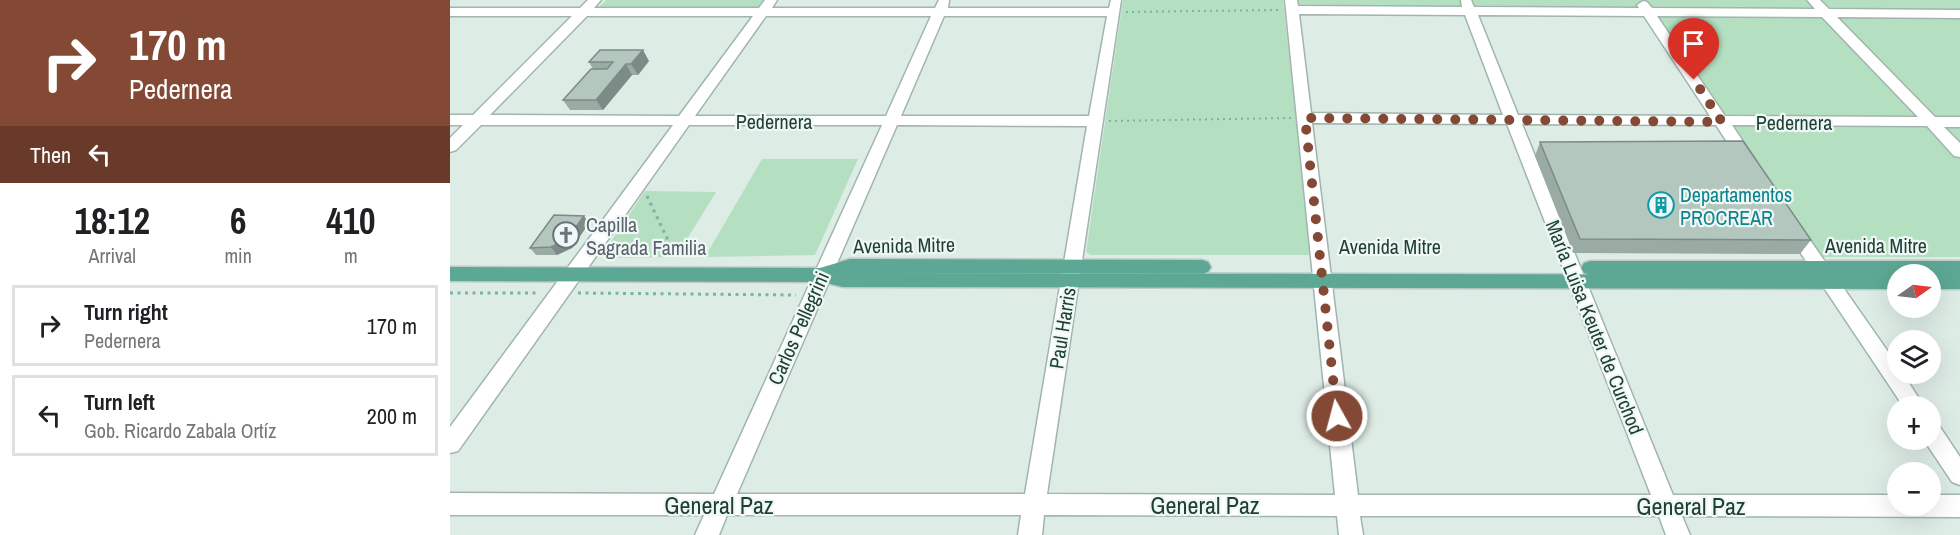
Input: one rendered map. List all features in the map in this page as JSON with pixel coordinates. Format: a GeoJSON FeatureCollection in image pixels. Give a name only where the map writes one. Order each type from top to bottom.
{"type":"FeatureCollection","features":[{"type":"Feature","properties":{"kind":"main road","name":"Avenida Mitre"},"geometry":{"type":"LineString","coordinates":[[450,274],[822,275],[843,280],[1070,273],[1824,275],[1960,268]]}},
{"type":"Feature","properties":{"kind":"main road","name":"Avenida Mitre"},"geometry":{"type":"LineString","coordinates":[[1824,275],[1887,281]]}},
{"type":"Feature","properties":{"kind":"main road","name":"Avenida Mitre"},"geometry":{"type":"LineString","coordinates":[[1941,282],[1960,282]]}},
{"type":"Feature","properties":{"kind":"street"},"geometry":{"type":"LineString","coordinates":[[450,147],[595,0]]}},
{"type":"Feature","properties":{"kind":"street"},"geometry":{"type":"LineString","coordinates":[[450,444],[681,121],[771,0]]}},
{"type":"Feature","properties":{"kind":"street"},"geometry":{"type":"LineString","coordinates":[[1640,0],[1760,178]]}},
{"type":"Feature","properties":{"kind":"street"},"geometry":{"type":"LineString","coordinates":[[1813,0],[1960,152]]}},
{"type":"Feature","properties":{"kind":"street"},"geometry":{"type":"LineString","coordinates":[[1351,535],[1320,274],[1292,5],[1467,5],[1649,12],[1960,14]]}},
{"type":"Feature","properties":{"kind":"street","name":"María Luisa Keuter de Curchod"},"geometry":{"type":"LineString","coordinates":[[1467,5],[1678,535]]}},
{"type":"Feature","properties":{"kind":"street"},"geometry":{"type":"LineString","coordinates":[[450,12],[761,14],[942,6],[1116,6]]}},
{"type":"Feature","properties":{"kind":"street","name":"Carlos Pellegrini"},"geometry":{"type":"LineString","coordinates":[[707,535],[942,6]]}},
{"type":"Feature","properties":{"kind":"street","name":"Paul Harris"},"geometry":{"type":"LineString","coordinates":[[1030,535],[1070,273],[1116,6]]}},
{"type":"Feature","properties":{"kind":"street","name":"Pedernera"},"geometry":{"type":"LineString","coordinates":[[1305,118],[1960,122]]}},
{"type":"Feature","properties":{"kind":"street","name":"Pedernera"},"geometry":{"type":"LineString","coordinates":[[450,120],[1097,121]]}},
{"type":"Feature","properties":{"kind":"street"},"geometry":{"type":"LineString","coordinates":[[1786,218],[1907,396]]}},
{"type":"Feature","properties":{"kind":"street"},"geometry":{"type":"LineString","coordinates":[[1941,447],[1960,475]]}},
{"type":"Feature","properties":{"kind":"street","name":"General Paz"},"geometry":{"type":"LineString","coordinates":[[450,504],[1960,506]]}},
{"type":"Feature","properties":{"kind":"path"},"geometry":{"type":"LineString","coordinates":[[1116,6],[1292,5]]}},
{"type":"Feature","properties":{"kind":"path"},"geometry":{"type":"LineString","coordinates":[[1097,121],[1305,118]]}},
{"type":"Feature","properties":{"kind":"path"},"geometry":{"type":"LineString","coordinates":[[645,191],[676,257]]}},
{"type":"Feature","properties":{"kind":"green space"},"geometry":{"type":"Polygon","coordinates":[[[606,0],[765,0],[759,8],[599,7],[606,0]]]}},
{"type":"Feature","properties":{"kind":"green space"},"geometry":{"type":"Polygon","coordinates":[[[1123,0],[1283,0],[1311,252],[1308,255],[1091,255],[1086,252],[1123,0]]]}},
{"type":"Feature","properties":{"kind":"green space"},"geometry":{"type":"Polygon","coordinates":[[[1291,0],[1960,0],[1960,257],[1812,257],[1649,12],[1292,10],[1291,0]]]}},
{"type":"Feature","properties":{"kind":"green space"},"geometry":{"type":"Polygon","coordinates":[[[762,159],[858,159],[815,255],[705,257],[762,159]]]}},
{"type":"Feature","properties":{"kind":"green space"},"geometry":{"type":"Polygon","coordinates":[[[645,191],[716,192],[676,257],[610,258],[604,252],[645,191]]]}},
{"type":"Feature","properties":{"kind":"building"},"geometry":{"type":"Polygon","coordinates":[[[600,50],[643,50],[631,64],[626,64],[596,100],[563,100],[591,69],[607,69],[613,62],[589,62],[600,50]]]}},
{"type":"Feature","properties":{"kind":"building","name":"Departamentos PROCREAR"},"geometry":{"type":"Polygon","coordinates":[[[1743,141],[1811,240],[1580,239],[1540,142],[1743,141]]]}},
{"type":"Feature","properties":{"kind":"building"},"geometry":{"type":"Polygon","coordinates":[[[554,215],[584,216],[566,240],[551,247],[530,248],[554,215]]]}},
{"type":"Feature","properties":{"kind":"place","name":"Departamentos PROCREAR"},"geometry":{"type":"Point","coordinates":[1661,205]}},
{"type":"Feature","properties":{"kind":"place","name":"Capilla Sagrada Familia"},"geometry":{"type":"Point","coordinates":[566,235]}},
{"type":"Feature","properties":{"kind":"route"},"geometry":{"type":"LineString","coordinates":[[1337,416],[1319,268],[1305,118],[1722,122],[1694,80]]}}]}
